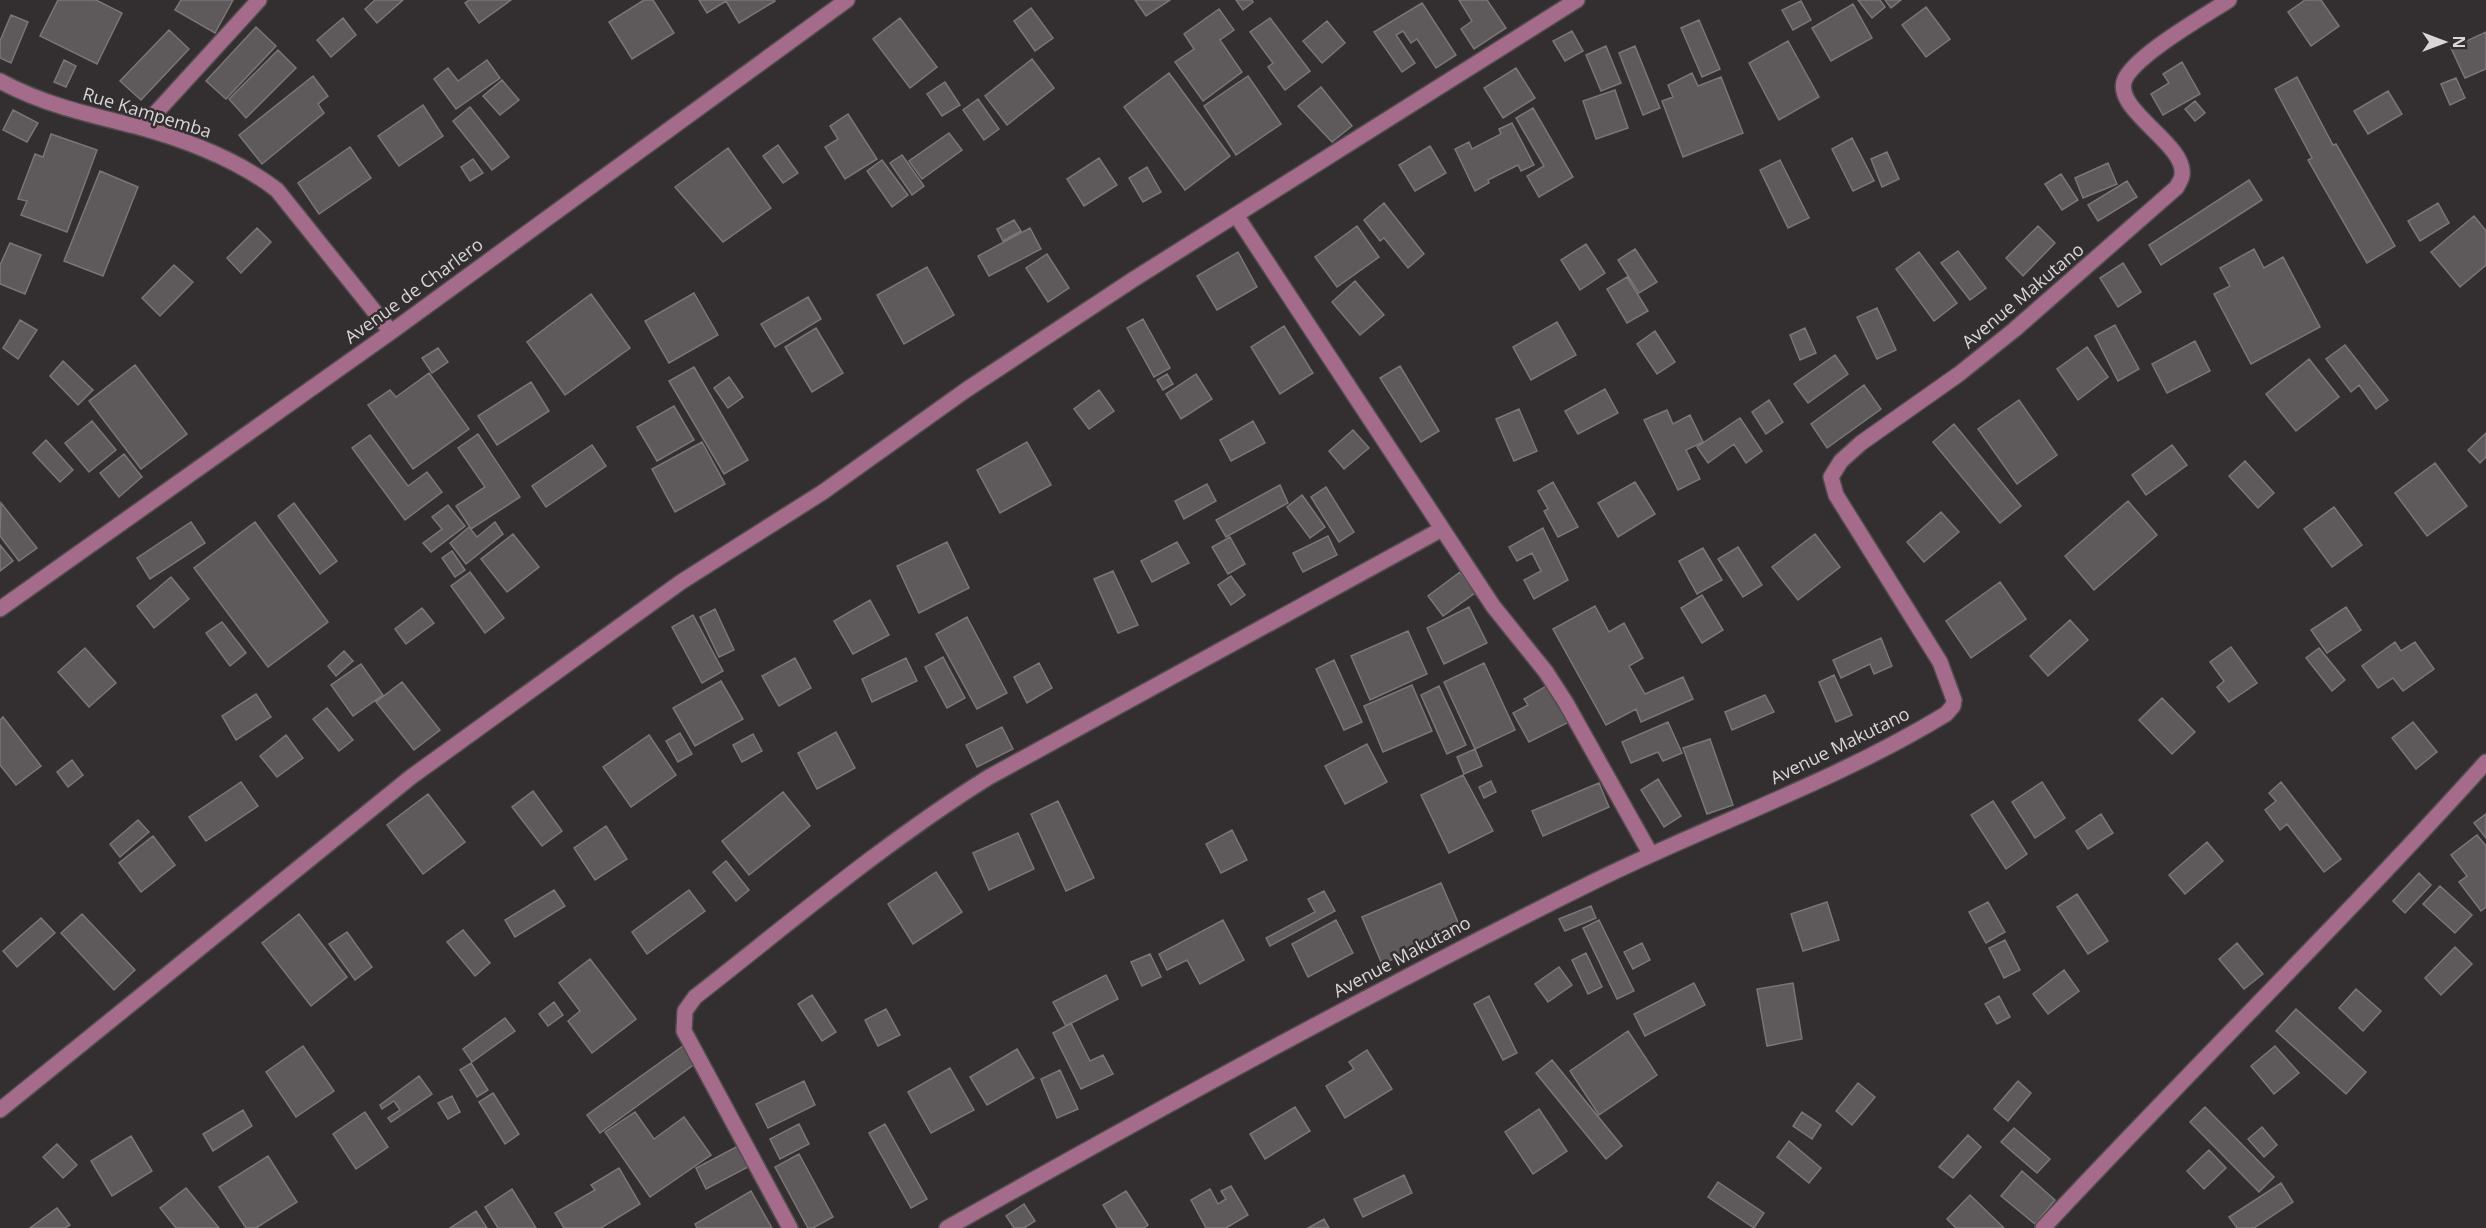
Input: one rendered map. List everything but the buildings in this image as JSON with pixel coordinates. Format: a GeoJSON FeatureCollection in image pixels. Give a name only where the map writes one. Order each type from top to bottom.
{"type":"FeatureCollection","features":[{"type":"Feature","properties":{"kind":"street"},"geometry":{"type":"LineString","coordinates":[[142,128],[259,0]]}},
{"type":"Feature","properties":{"kind":"street","name":"Avenue de Charlero"},"geometry":{"type":"LineString","coordinates":[[0,609],[391,332],[847,0]]}},
{"type":"Feature","properties":{"kind":"street"},"geometry":{"type":"LineString","coordinates":[[0,1110],[421,770],[681,582],[823,492],[976,384],[1236,215],[1577,0]]}},
{"type":"Feature","properties":{"kind":"street","name":"Avenue Makutano"},"geometry":{"type":"LineString","coordinates":[[947,1228],[1253,1056],[1469,943],[1650,853],[1846,767],[1936,720],[1953,706],[1954,694],[1940,662],[1836,495],[1831,477],[1840,461],[1959,374],[2014,330],[2177,188],[2182,174],[2180,161],[2130,104],[2124,91],[2124,82],[2132,69],[2161,46],[2229,0]]}},
{"type":"Feature","properties":{"kind":"street","name":"Rue Kampemba"},"geometry":{"type":"LineString","coordinates":[[0,81],[43,101],[142,128],[215,155],[261,178],[277,190],[391,332]]}},
{"type":"Feature","properties":{"kind":"street"},"geometry":{"type":"LineString","coordinates":[[1236,215],[1493,606],[1546,672],[1566,703],[1650,853]]}},
{"type":"Feature","properties":{"kind":"street"},"geometry":{"type":"LineString","coordinates":[[790,1228],[684,1031],[685,1011],[695,997],[838,885],[954,799],[999,771],[1442,529]]}},
{"type":"Feature","properties":{"kind":"street"},"geometry":{"type":"LineString","coordinates":[[2043,1228],[2160,1102],[2385,875],[2486,762]]}}]}
